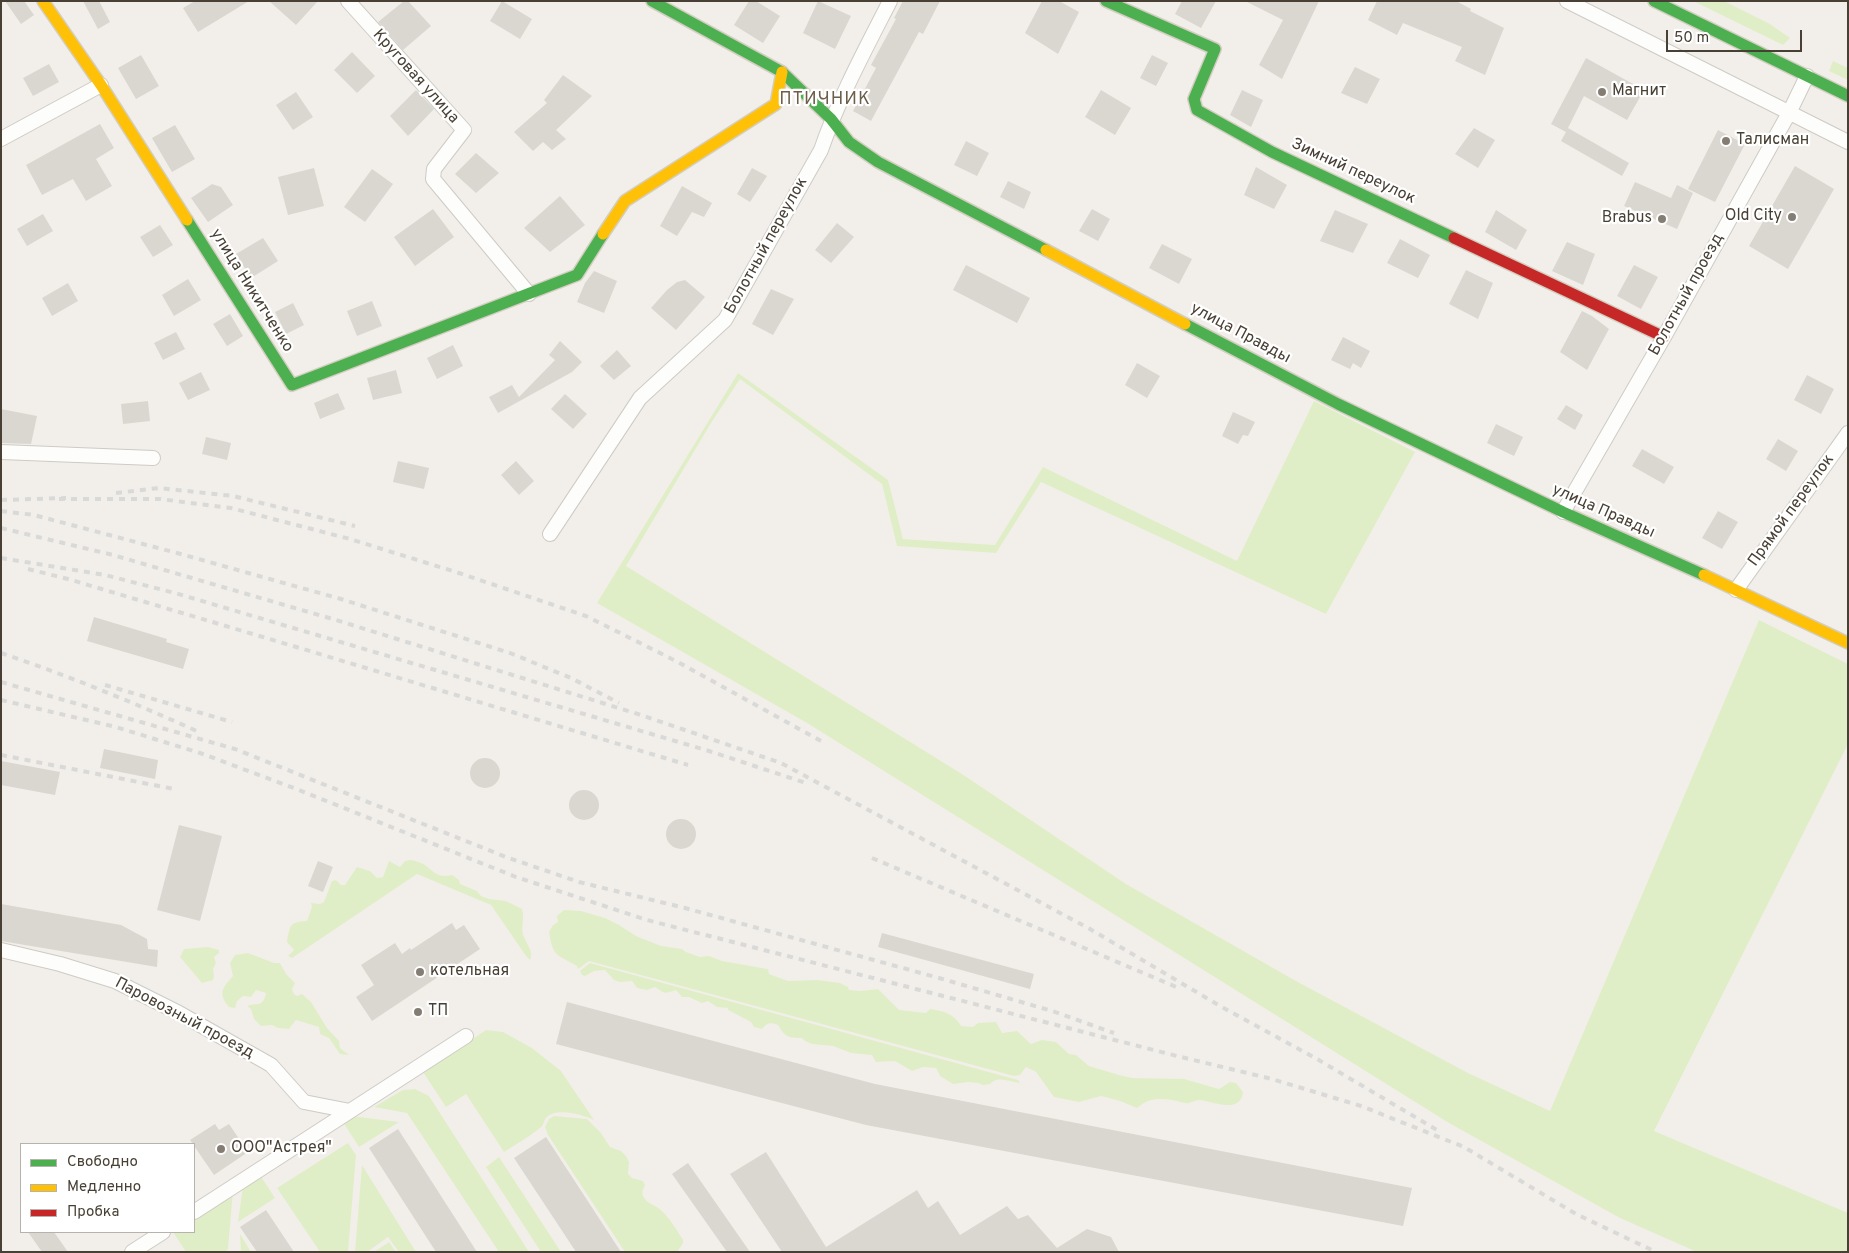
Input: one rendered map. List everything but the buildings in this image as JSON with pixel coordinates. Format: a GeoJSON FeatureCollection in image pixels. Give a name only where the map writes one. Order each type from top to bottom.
{"type":"FeatureCollection","features":[{"type":"Feature","properties":{"kind":"street","name":"улица Никитченко"},"geometry":{"type":"LineString","coordinates":[[43,1],[101,85],[292,385],[529,294]]}},
{"type":"Feature","properties":{"kind":"street","name":"Круговая улица"},"geometry":{"type":"LineString","coordinates":[[348,1],[464,130],[434,169],[433,179],[529,294]]}},
{"type":"Feature","properties":{"kind":"street","name":"улица Правды"},"geometry":{"type":"LineString","coordinates":[[652,1],[782,72],[831,119],[849,142],[878,162],[1338,404],[1563,512],[1848,643]]}},
{"type":"Feature","properties":{"kind":"street","name":"Болотный переулок"},"geometry":{"type":"LineString","coordinates":[[550,534],[640,398],[725,320],[821,150],[831,119],[890,1]]}},
{"type":"Feature","properties":{"kind":"street","name":"Зимний переулок"},"geometry":{"type":"LineString","coordinates":[[1106,1],[1215,49],[1194,99],[1197,110],[1272,152],[1664,337]]}},
{"type":"Feature","properties":{"kind":"street"},"geometry":{"type":"LineString","coordinates":[[1567,1],[1848,142]]}},
{"type":"Feature","properties":{"kind":"street"},"geometry":{"type":"LineString","coordinates":[[1654,1],[1848,96]]}},
{"type":"Feature","properties":{"kind":"street"},"geometry":{"type":"LineString","coordinates":[[529,294],[577,275],[624,201],[776,104],[782,72]]}},
{"type":"Feature","properties":{"kind":"street","name":"Болотный проезд"},"geometry":{"type":"LineString","coordinates":[[1563,512],[1664,337],[1789,112],[1807,76]]}},
{"type":"Feature","properties":{"kind":"street"},"geometry":{"type":"LineString","coordinates":[[1,139],[101,85]]}},
{"type":"Feature","properties":{"kind":"street","name":"Прямой переулок"},"geometry":{"type":"LineString","coordinates":[[1736,590],[1848,433]]}},
{"type":"Feature","properties":{"kind":"street"},"geometry":{"type":"LineString","coordinates":[[1,452],[153,458]]}},
{"type":"Feature","properties":{"kind":"street","name":"Паровозный проезд"},"geometry":{"type":"LineString","coordinates":[[1,950],[60,964],[115,981],[179,1013],[271,1065],[304,1102],[350,1111]]}},
{"type":"Feature","properties":{"kind":"street"},"geometry":{"type":"LineString","coordinates":[[195,1211],[466,1036]]}},
{"type":"Feature","properties":{"kind":"street"},"geometry":{"type":"LineString","coordinates":[[132,1252],[161,1233]]}},
{"type":"Feature","properties":{"kind":"green space"},"geometry":{"type":"Polygon","coordinates":[[[1693,1],[1724,1],[1770,24],[1790,38],[1783,45],[1693,1]]]}},
{"type":"Feature","properties":{"kind":"green space"},"geometry":{"type":"Polygon","coordinates":[[[1833,61],[1848,68],[1848,80],[1829,71],[1833,61]]]}},
{"type":"Feature","properties":{"kind":"green space"},"geometry":{"type":"Polygon","coordinates":[[[738,373],[888,480],[903,539],[995,545],[1043,467],[1237,561],[1314,401],[1415,452],[1326,614],[1041,482],[996,553],[897,546],[882,484],[740,379],[711,423],[626,566],[962,774],[1126,884],[1296,981],[1468,1073],[1550,1111],[1759,620],[1848,664],[1848,744],[1654,1131],[1848,1213],[1848,1252],[1697,1252],[1620,1218],[1449,1123],[807,723],[597,603],[738,373]]]}},
{"type":"Feature","properties":{"kind":"green space"},"geometry":{"type":"Polygon","coordinates":[[[410,860],[424,864],[440,875],[452,875],[459,880],[460,884],[477,891],[481,896],[506,901],[522,909],[522,927],[524,937],[531,951],[530,960],[491,905],[417,874],[292,958],[288,956],[294,950],[287,942],[290,928],[294,923],[307,921],[312,907],[311,903],[320,904],[324,902],[332,881],[336,880],[341,885],[345,885],[357,867],[370,871],[377,878],[383,877],[389,861],[400,867],[405,861],[410,860]]]}},
{"type":"Feature","properties":{"kind":"green space"},"geometry":{"type":"Polygon","coordinates":[[[564,910],[581,911],[605,918],[636,936],[661,946],[682,949],[700,957],[709,956],[722,961],[768,969],[769,974],[788,981],[817,980],[840,983],[848,987],[849,990],[878,989],[899,1010],[926,1013],[930,1009],[948,1013],[961,1026],[973,1027],[978,1023],[996,1022],[1002,1033],[1017,1031],[1031,1044],[1042,1040],[1056,1042],[1069,1054],[1076,1055],[1089,1066],[1119,1075],[1132,1078],[1184,1079],[1219,1089],[1230,1082],[1236,1083],[1243,1092],[1241,1099],[1232,1105],[1200,1100],[1186,1103],[1161,1099],[1151,1100],[1137,1108],[1101,1096],[1079,1102],[1054,1097],[1036,1072],[1026,1067],[1020,1075],[1014,1076],[589,961],[578,969],[577,966],[560,957],[552,947],[549,932],[553,925],[558,922],[557,916],[564,910]]]}},
{"type":"Feature","properties":{"kind":"green space"},"geometry":{"type":"Polygon","coordinates":[[[208,947],[219,950],[219,953],[214,957],[216,963],[213,969],[213,980],[202,983],[180,957],[184,949],[208,947]]]}},
{"type":"Feature","properties":{"kind":"green space"},"geometry":{"type":"Polygon","coordinates":[[[248,953],[274,963],[280,963],[286,974],[295,983],[292,989],[294,994],[297,996],[302,994],[311,1002],[327,1028],[339,1041],[340,1048],[349,1055],[340,1054],[329,1038],[320,1034],[319,1027],[296,1020],[289,1029],[278,1028],[272,1025],[261,1026],[254,1019],[251,1009],[247,1006],[262,1003],[266,993],[256,990],[251,997],[243,996],[237,1001],[235,1008],[229,1007],[222,994],[224,987],[233,976],[230,963],[235,955],[248,953]]]}},
{"type":"Feature","properties":{"kind":"green space"},"geometry":{"type":"Polygon","coordinates":[[[590,963],[1018,1080],[1020,1083],[1000,1079],[983,1085],[968,1082],[953,1084],[940,1076],[936,1068],[923,1067],[912,1071],[895,1061],[876,1062],[872,1055],[851,1053],[833,1046],[812,1044],[802,1038],[790,1037],[775,1024],[765,1025],[762,1029],[754,1027],[751,1022],[728,1010],[728,1008],[717,1007],[708,1001],[702,1003],[689,997],[682,997],[676,990],[665,993],[655,987],[647,990],[637,988],[632,981],[620,982],[614,980],[605,970],[594,971],[585,976],[582,975],[580,971],[590,963]]]}},
{"type":"Feature","properties":{"kind":"green space"},"geometry":{"type":"Polygon","coordinates":[[[486,1030],[503,1032],[532,1048],[561,1071],[594,1120],[565,1112],[553,1114],[546,1117],[540,1128],[504,1152],[466,1094],[446,1107],[423,1072],[486,1030]]]}},
{"type":"Feature","properties":{"kind":"green space"},"geometry":{"type":"Polygon","coordinates":[[[415,1089],[429,1096],[529,1252],[499,1252],[407,1113],[374,1107],[403,1090],[415,1089]]]}},
{"type":"Feature","properties":{"kind":"green space"},"geometry":{"type":"Polygon","coordinates":[[[351,1116],[399,1122],[359,1147],[343,1122],[351,1116]]]}},
{"type":"Feature","properties":{"kind":"green space"},"geometry":{"type":"Polygon","coordinates":[[[554,1116],[587,1119],[601,1133],[610,1147],[621,1151],[626,1156],[629,1162],[628,1174],[632,1178],[643,1181],[645,1185],[642,1193],[645,1199],[665,1214],[683,1240],[677,1252],[625,1252],[548,1135],[545,1127],[549,1119],[554,1116]]]}},
{"type":"Feature","properties":{"kind":"green space"},"geometry":{"type":"Polygon","coordinates":[[[348,1143],[356,1155],[348,1252],[320,1252],[277,1188],[348,1143]]]}},
{"type":"Feature","properties":{"kind":"green space"},"geometry":{"type":"Polygon","coordinates":[[[499,1157],[561,1252],[541,1252],[486,1167],[499,1157]]]}},
{"type":"Feature","properties":{"kind":"green space"},"geometry":{"type":"Polygon","coordinates":[[[362,1165],[416,1252],[399,1252],[388,1237],[367,1252],[355,1252],[362,1165]]]}},
{"type":"Feature","properties":{"kind":"green space"},"geometry":{"type":"Polygon","coordinates":[[[260,1175],[275,1198],[238,1222],[243,1186],[260,1175]]]}},
{"type":"Feature","properties":{"kind":"green space"},"geometry":{"type":"Polygon","coordinates":[[[233,1191],[228,1249],[225,1252],[186,1252],[174,1233],[195,1233],[195,1216],[233,1191]]]}},
{"type":"Feature","properties":{"kind":"green space"},"geometry":{"type":"Polygon","coordinates":[[[240,1234],[251,1252],[241,1252],[240,1234]]]}},
{"type":"Feature","properties":{"kind":"green space"},"geometry":{"type":"Polygon","coordinates":[[[389,1242],[396,1252],[374,1252],[389,1242]]]}},
{"type":"Feature","properties":{"kind":"railway"},"geometry":{"type":"LineString","coordinates":[[116,493],[159,488],[233,496],[355,526]]}},
{"type":"Feature","properties":{"kind":"railway"},"geometry":{"type":"LineString","coordinates":[[1,500],[66,498]]}},
{"type":"Feature","properties":{"kind":"railway"},"geometry":{"type":"LineString","coordinates":[[59,499],[160,499],[231,508],[350,539],[459,573],[586,616],[676,661],[821,741]]}},
{"type":"Feature","properties":{"kind":"railway"},"geometry":{"type":"LineString","coordinates":[[1,511],[34,515],[341,599],[510,653],[571,678],[619,703]]}},
{"type":"Feature","properties":{"kind":"railway"},"geometry":{"type":"LineString","coordinates":[[1,528],[113,555],[336,620],[641,715],[781,763],[1090,929],[1437,1130]]}},
{"type":"Feature","properties":{"kind":"railway"},"geometry":{"type":"LineString","coordinates":[[1,558],[105,575],[175,593],[709,751],[809,784]]}},
{"type":"Feature","properties":{"kind":"railway"},"geometry":{"type":"LineString","coordinates":[[28,569],[68,579],[688,765]]}},
{"type":"Feature","properties":{"kind":"railway"},"geometry":{"type":"LineString","coordinates":[[1,653],[102,690],[201,733]]}},
{"type":"Feature","properties":{"kind":"railway"},"geometry":{"type":"LineString","coordinates":[[1,682],[235,749],[506,857],[579,882],[685,908],[939,978],[1052,1011],[1114,1033]]}},
{"type":"Feature","properties":{"kind":"railway"},"geometry":{"type":"LineString","coordinates":[[105,685],[232,722]]}},
{"type":"Feature","properties":{"kind":"railway"},"geometry":{"type":"LineString","coordinates":[[1,700],[116,727],[203,754],[299,790],[516,877],[647,920],[1272,1079],[1361,1106],[1464,1147],[1576,1214],[1656,1252]]}},
{"type":"Feature","properties":{"kind":"railway"},"geometry":{"type":"LineString","coordinates":[[1,755],[174,789]]}},
{"type":"Feature","properties":{"kind":"railway"},"geometry":{"type":"LineString","coordinates":[[872,858],[1181,989]]}},
{"type":"Feature","properties":{"kind":"traffic: fast"},"geometry":{"type":"LineString","coordinates":[[652,1],[782,72],[831,119],[849,142],[878,162],[1046,250]]}},
{"type":"Feature","properties":{"kind":"traffic: fast"},"geometry":{"type":"LineString","coordinates":[[1106,1],[1215,49],[1194,99],[1197,110],[1272,152],[1454,238]]}},
{"type":"Feature","properties":{"kind":"traffic: fast"},"geometry":{"type":"LineString","coordinates":[[1654,1],[1848,96]]}},
{"type":"Feature","properties":{"kind":"traffic: fast"},"geometry":{"type":"LineString","coordinates":[[187,220],[292,385],[577,275],[603,234]]}},
{"type":"Feature","properties":{"kind":"traffic: fast"},"geometry":{"type":"LineString","coordinates":[[1185,324],[1338,404],[1563,512],[1704,575]]}},
{"type":"Feature","properties":{"kind":"traffic: slow"},"geometry":{"type":"LineString","coordinates":[[43,1],[101,85],[187,220]]}},
{"type":"Feature","properties":{"kind":"traffic: slow"},"geometry":{"type":"LineString","coordinates":[[603,234],[625,201],[776,104],[782,72]]}},
{"type":"Feature","properties":{"kind":"traffic: slow"},"geometry":{"type":"LineString","coordinates":[[1046,250],[1185,324]]}},
{"type":"Feature","properties":{"kind":"traffic: slow"},"geometry":{"type":"LineString","coordinates":[[1704,575],[1848,643]]}},
{"type":"Feature","properties":{"kind":"traffic: jam"},"geometry":{"type":"LineString","coordinates":[[1454,238],[1664,337]]}},
{"type":"Feature","properties":{"kind":"place","name":"Магнит"},"geometry":{"type":"Point","coordinates":[1602,92]}},
{"type":"Feature","properties":{"kind":"place","name":"Талисман"},"geometry":{"type":"Point","coordinates":[1726,141]}},
{"type":"Feature","properties":{"kind":"place","name":"Old City"},"geometry":{"type":"Point","coordinates":[1792,217]}},
{"type":"Feature","properties":{"kind":"place","name":"Brabus"},"geometry":{"type":"Point","coordinates":[1662,219]}},
{"type":"Feature","properties":{"kind":"place","name":"котельная"},"geometry":{"type":"Point","coordinates":[420,972]}},
{"type":"Feature","properties":{"kind":"place","name":"ТП"},"geometry":{"type":"Point","coordinates":[418,1012]}},
{"type":"Feature","properties":{"kind":"place","name":"ООО\"Астрея\""},"geometry":{"type":"Point","coordinates":[221,1149]}},
{"type":"Feature","properties":{"kind":"district","name":"ПТИЧНИК"},"geometry":{"type":"Point","coordinates":[825,100]}}]}
